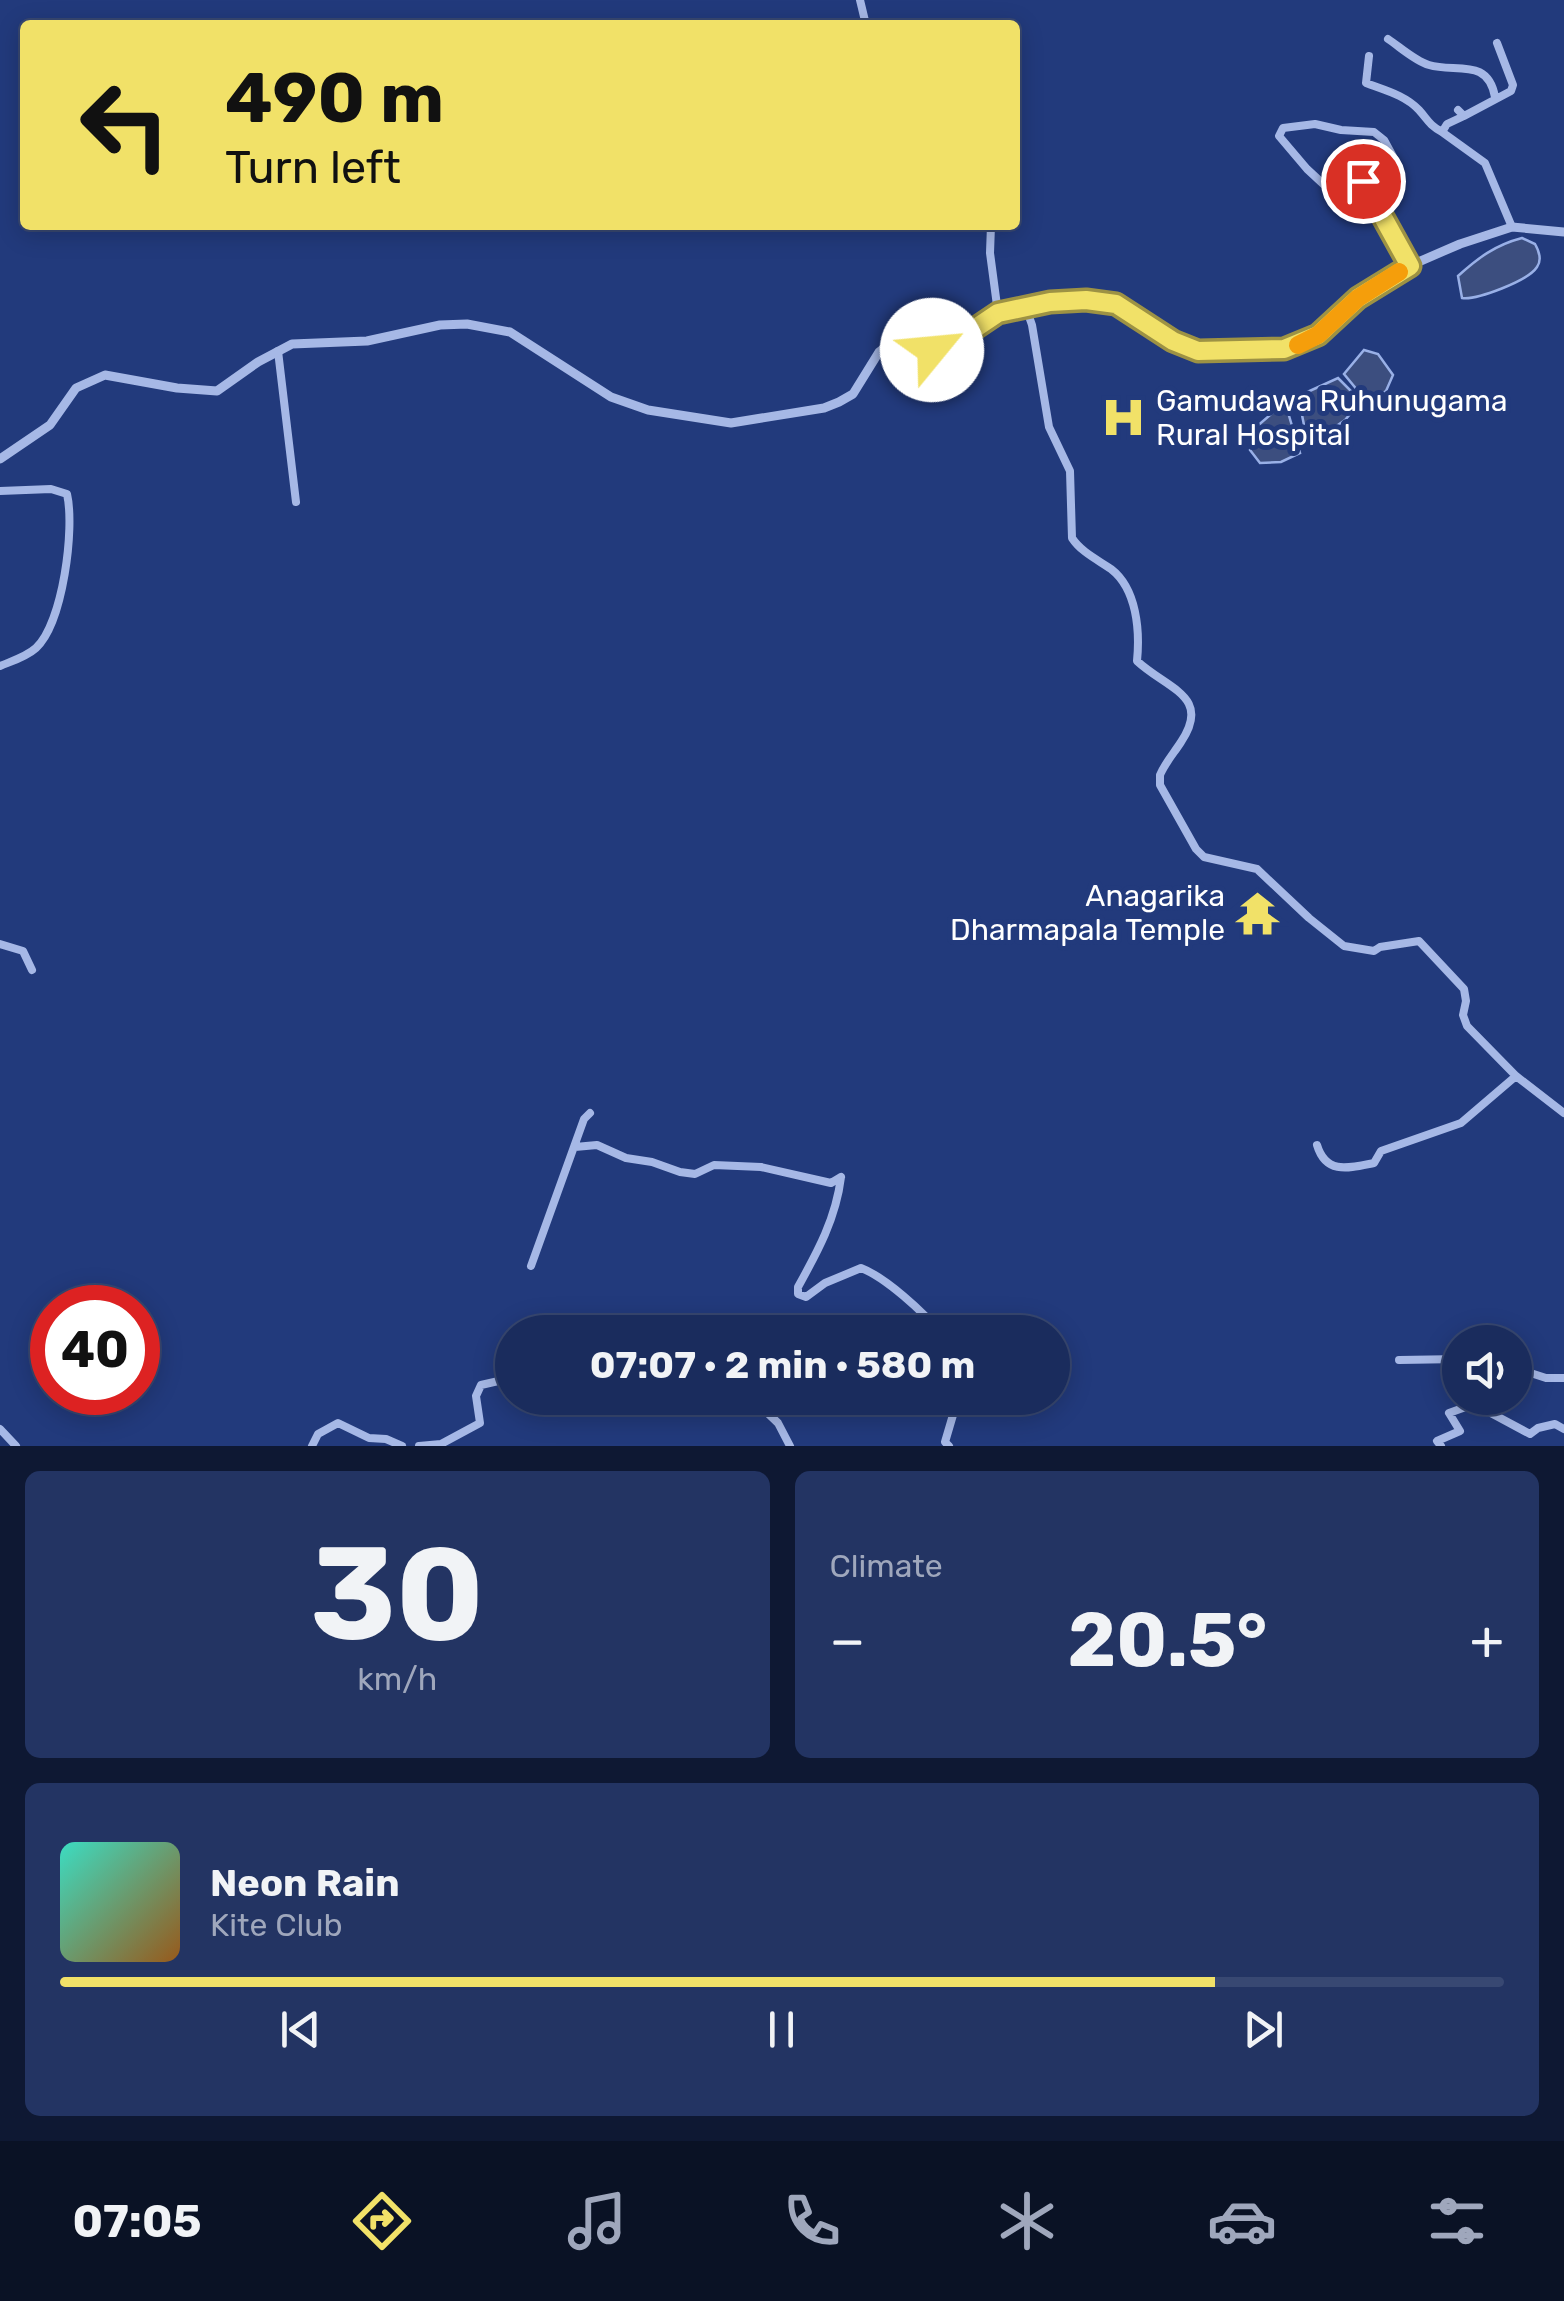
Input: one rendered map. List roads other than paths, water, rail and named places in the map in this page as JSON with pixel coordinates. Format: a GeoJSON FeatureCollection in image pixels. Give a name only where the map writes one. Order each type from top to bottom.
{"type":"FeatureCollection","features":[{"type":"Feature","properties":{"kind":"street"},"geometry":{"type":"LineString","coordinates":[[1388,39],[1429,65],[1468,67],[1479,72],[1494,90],[1494,98]]}},
{"type":"Feature","properties":{"kind":"street"},"geometry":{"type":"LineString","coordinates":[[1442,132],[1461,113],[1510,90],[1512,85],[1497,43]]}},
{"type":"Feature","properties":{"kind":"street"},"geometry":{"type":"LineString","coordinates":[[1369,56],[1366,83],[1399,95],[1418,110],[1428,125],[1485,163],[1512,227]]}},
{"type":"Feature","properties":{"kind":"street"},"geometry":{"type":"LineString","coordinates":[[1315,124],[1374,132],[1384,140],[1396,162],[1363,181],[1340,196],[1334,194],[1288,149],[1279,136],[1283,128],[1315,124]]}},
{"type":"Feature","properties":{"kind":"street"},"geometry":{"type":"LineString","coordinates":[[1363,181],[1410,266]]}},
{"type":"Feature","properties":{"kind":"street"},"geometry":{"type":"LineString","coordinates":[[0,459],[50,425],[76,388],[105,375],[216,391],[292,344],[367,340],[440,324],[467,324],[510,332],[611,397],[648,410],[730,422],[824,408],[853,394],[879,352],[888,345],[941,349],[998,313],[1025,305],[1102,301],[1130,311],[1173,341],[1198,351],[1284,349],[1318,335],[1358,298],[1410,266],[1512,227],[1564,232]]}},
{"type":"Feature","properties":{"kind":"street"},"geometry":{"type":"LineString","coordinates":[[992,230],[990,253],[998,313]]}},
{"type":"Feature","properties":{"kind":"street"},"geometry":{"type":"LineString","coordinates":[[1025,305],[1050,427],[1070,472],[1072,538],[1077,546],[1116,573],[1126,586],[1140,632],[1137,661],[1187,699],[1194,712],[1183,740],[1160,775],[1160,784],[1196,848],[1204,857],[1257,868],[1344,946],[1374,951],[1419,941],[1464,989],[1463,1015],[1467,1026],[1516,1076],[1564,1114]]}},
{"type":"Feature","properties":{"kind":"street"},"geometry":{"type":"LineString","coordinates":[[278,351],[296,502]]}},
{"type":"Feature","properties":{"kind":"street"},"geometry":{"type":"LineString","coordinates":[[0,491],[51,488],[67,494],[72,515],[63,583],[46,634],[36,648],[0,666]]}},
{"type":"Feature","properties":{"kind":"street"},"geometry":{"type":"LineString","coordinates":[[0,944],[23,951],[32,970]]}},
{"type":"Feature","properties":{"kind":"street"},"geometry":{"type":"LineString","coordinates":[[1317,1145],[1329,1166],[1342,1169],[1374,1164],[1381,1151],[1460,1123],[1516,1076]]}},
{"type":"Feature","properties":{"kind":"street"},"geometry":{"type":"LineString","coordinates":[[531,1266],[584,1119],[590,1114]]}},
{"type":"Feature","properties":{"kind":"street"},"geometry":{"type":"LineString","coordinates":[[576,1147],[597,1145],[626,1158],[695,1174],[714,1165],[761,1167],[830,1183],[842,1177],[834,1216],[798,1286],[798,1294],[806,1297],[825,1283],[861,1268],[872,1272],[922,1315]]}},
{"type":"Feature","properties":{"kind":"street"},"geometry":{"type":"LineString","coordinates":[[1398,1360],[1442,1359]]}},
{"type":"Feature","properties":{"kind":"street"},"geometry":{"type":"LineString","coordinates":[[1532,1373],[1564,1378]]}},
{"type":"Feature","properties":{"kind":"street"},"geometry":{"type":"LineString","coordinates":[[419,1446],[441,1444],[480,1423],[476,1396],[481,1385],[495,1382]]}},
{"type":"Feature","properties":{"kind":"street"},"geometry":{"type":"LineString","coordinates":[[1441,1446],[1438,1441],[1460,1432],[1449,1413],[1474,1404],[1530,1434],[1554,1424],[1564,1429]]}},
{"type":"Feature","properties":{"kind":"street"},"geometry":{"type":"LineString","coordinates":[[770,1415],[790,1446]]}},
{"type":"Feature","properties":{"kind":"street"},"geometry":{"type":"LineString","coordinates":[[949,1446],[945,1442],[953,1415]]}},
{"type":"Feature","properties":{"kind":"street"},"geometry":{"type":"LineString","coordinates":[[312,1446],[318,1434],[338,1423],[369,1438],[386,1439],[402,1446]]}},
{"type":"Feature","properties":{"kind":"street"},"geometry":{"type":"LineString","coordinates":[[0,1429],[16,1446]]}},
{"type":"Feature","properties":{"kind":"water"},"geometry":{"type":"Polygon","coordinates":[[[1522,238],[1535,244],[1539,253],[1539,264],[1532,272],[1502,288],[1462,298],[1458,276],[1487,253],[1522,238]]]}},
{"type":"Feature","properties":{"kind":"water"},"geometry":{"type":"Polygon","coordinates":[[[1364,350],[1378,354],[1393,375],[1386,391],[1368,403],[1344,374],[1364,350]]]}},
{"type":"Feature","properties":{"kind":"water"},"geometry":{"type":"Polygon","coordinates":[[[1338,378],[1361,401],[1345,420],[1312,443],[1307,440],[1300,405],[1303,394],[1338,378]]]}},
{"type":"Feature","properties":{"kind":"water"},"geometry":{"type":"Polygon","coordinates":[[[1277,409],[1287,409],[1300,453],[1281,462],[1260,463],[1250,450],[1255,428],[1277,409]]]}},
{"type":"Feature","properties":{"kind":"place","name":"Gamudawa Ruhunugama Rural Hospital"},"geometry":{"type":"Point","coordinates":[1123,418]}},
{"type":"Feature","properties":{"kind":"place","name":"Anagarika Dharmapala Temple"},"geometry":{"type":"Point","coordinates":[1258,913]}}]}
